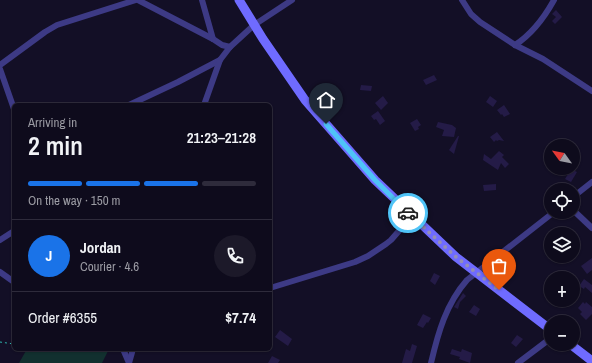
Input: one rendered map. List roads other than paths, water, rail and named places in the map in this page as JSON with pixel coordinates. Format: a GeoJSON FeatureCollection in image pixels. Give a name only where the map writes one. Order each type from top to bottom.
{"type":"FeatureCollection","features":[{"type":"Feature","properties":{"kind":"street"},"geometry":{"type":"LineString","coordinates":[[0,65],[57,25],[137,0],[222,44],[230,46]]}},
{"type":"Feature","properties":{"kind":"street"},"geometry":{"type":"LineString","coordinates":[[202,0],[214,39]]}},
{"type":"Feature","properties":{"kind":"street"},"geometry":{"type":"LineString","coordinates":[[239,0],[305,100],[370,174],[456,257],[544,325]]}},
{"type":"Feature","properties":{"kind":"street"},"geometry":{"type":"LineString","coordinates":[[205,103],[220,60],[230,46],[254,24],[292,0]]}},
{"type":"Feature","properties":{"kind":"street"},"geometry":{"type":"LineString","coordinates":[[462,0],[471,14],[480,22],[515,45],[543,59],[592,91]]}},
{"type":"Feature","properties":{"kind":"street"},"geometry":{"type":"LineString","coordinates":[[515,45],[526,38],[539,24],[554,0]]}},
{"type":"Feature","properties":{"kind":"street"},"geometry":{"type":"LineString","coordinates":[[133,103],[220,60]]}},
{"type":"Feature","properties":{"kind":"street"},"geometry":{"type":"LineString","coordinates":[[0,69],[12,103]]}},
{"type":"Feature","properties":{"kind":"street"},"geometry":{"type":"LineString","coordinates":[[580,191],[592,182]]}},
{"type":"Feature","properties":{"kind":"street"},"geometry":{"type":"LineString","coordinates":[[272,287],[355,262],[368,256],[391,240],[412,216]]}},
{"type":"Feature","properties":{"kind":"street"},"geometry":{"type":"LineString","coordinates":[[580,217],[592,228]]}},
{"type":"Feature","properties":{"kind":"street"},"geometry":{"type":"LineString","coordinates":[[430,363],[446,312],[459,290],[467,280],[545,219]]}},
{"type":"Feature","properties":{"kind":"street"},"geometry":{"type":"LineString","coordinates":[[0,240],[12,232]]}},
{"type":"Feature","properties":{"kind":"street"},"geometry":{"type":"LineString","coordinates":[[0,272],[12,281]]}},
{"type":"Feature","properties":{"kind":"street"},"geometry":{"type":"LineString","coordinates":[[518,363],[544,343]]}},
{"type":"Feature","properties":{"kind":"street"},"geometry":{"type":"LineString","coordinates":[[124,351],[129,363]]}},
{"type":"Feature","properties":{"kind":"street"},"geometry":{"type":"LineString","coordinates":[[129,363],[132,351]]}},
{"type":"Feature","properties":{"kind":"street"},"geometry":{"type":"LineString","coordinates":[[579,351],[592,361]]}}]}
